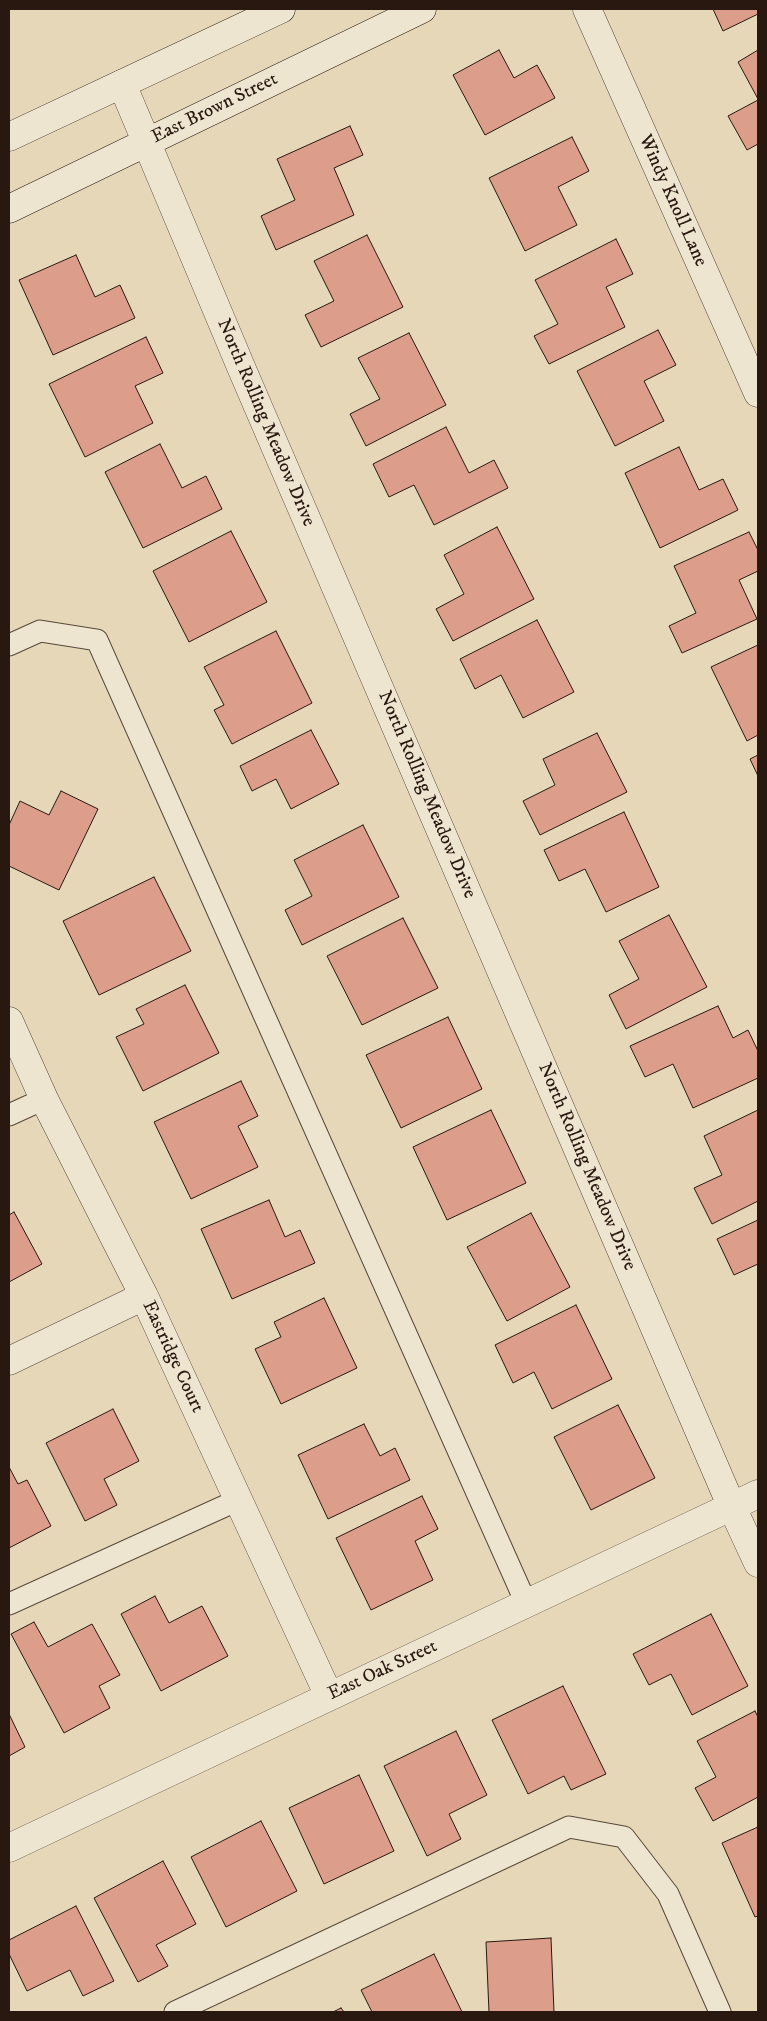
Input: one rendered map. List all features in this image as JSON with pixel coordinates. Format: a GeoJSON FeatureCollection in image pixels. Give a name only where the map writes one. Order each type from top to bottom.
{"type":"FeatureCollection","features":[{"type":"Feature","properties":{"kind":"street"},"geometry":{"type":"LineString","coordinates":[[9,137],[281,9]]}},
{"type":"Feature","properties":{"kind":"street","name":"East Brown Street"},"geometry":{"type":"LineString","coordinates":[[9,208],[422,9]]}},
{"type":"Feature","properties":{"kind":"street","name":"Windy Knoll Lane"},"geometry":{"type":"LineString","coordinates":[[587,9],[758,393]]}},
{"type":"Feature","properties":{"kind":"street","name":"North Rolling Meadow Drive"},"geometry":{"type":"LineString","coordinates":[[122,84],[145,142],[758,1563]]}},
{"type":"Feature","properties":{"kind":"street","name":"Eastridge Court"},"geometry":{"type":"LineString","coordinates":[[9,1021],[44,1099],[144,1296],[329,1696]]}},
{"type":"Feature","properties":{"kind":"street"},"geometry":{"type":"LineString","coordinates":[[9,1361],[144,1296]]}},
{"type":"Feature","properties":{"kind":"street","name":"East Oak Street"},"geometry":{"type":"LineString","coordinates":[[9,1848],[758,1494]]}},
{"type":"Feature","properties":{"kind":"lane"},"geometry":{"type":"LineString","coordinates":[[9,645],[40,631],[97,640],[526,1603]]}},
{"type":"Feature","properties":{"kind":"lane"},"geometry":{"type":"LineString","coordinates":[[9,1114],[44,1099]]}},
{"type":"Feature","properties":{"kind":"lane"},"geometry":{"type":"LineString","coordinates":[[9,1604],[238,1500]]}},
{"type":"Feature","properties":{"kind":"lane"},"geometry":{"type":"LineString","coordinates":[[175,2012],[569,1827],[624,1837],[668,1894],[720,2012]]}},
{"type":"Feature","properties":{"kind":"building"},"geometry":{"type":"Polygon","coordinates":[[[713,9],[758,9],[758,14],[723,31],[713,9]]]}},
{"type":"Feature","properties":{"kind":"building"},"geometry":{"type":"Polygon","coordinates":[[[499,50],[514,78],[537,65],[555,98],[485,135],[453,75],[499,50]]]}},
{"type":"Feature","properties":{"kind":"building"},"geometry":{"type":"Polygon","coordinates":[[[758,50],[758,99],[738,62],[758,50]]]}},
{"type":"Feature","properties":{"kind":"building"},"geometry":{"type":"Polygon","coordinates":[[[758,100],[758,144],[747,150],[728,116],[758,100]]]}},
{"type":"Feature","properties":{"kind":"building"},"geometry":{"type":"Polygon","coordinates":[[[350,126],[363,155],[334,168],[354,215],[276,250],[261,216],[295,200],[277,159],[350,126]]]}},
{"type":"Feature","properties":{"kind":"building"},"geometry":{"type":"Polygon","coordinates":[[[572,137],[589,171],[558,187],[577,225],[525,251],[489,178],[572,137]]]}},
{"type":"Feature","properties":{"kind":"building"},"geometry":{"type":"Polygon","coordinates":[[[367,235],[403,307],[321,347],[305,315],[334,301],[314,261],[367,235]]]}},
{"type":"Feature","properties":{"kind":"building"},"geometry":{"type":"Polygon","coordinates":[[[616,239],[633,274],[606,287],[625,327],[549,364],[534,336],[558,324],[535,280],[616,239]]]}},
{"type":"Feature","properties":{"kind":"building"},"geometry":{"type":"Polygon","coordinates":[[[76,255],[95,297],[120,285],[135,318],[53,355],[19,280],[76,255]]]}},
{"type":"Feature","properties":{"kind":"building"},"geometry":{"type":"Polygon","coordinates":[[[658,330],[676,365],[644,381],[664,421],[615,446],[577,371],[658,330]]]}},
{"type":"Feature","properties":{"kind":"building"},"geometry":{"type":"Polygon","coordinates":[[[409,333],[446,405],[366,446],[350,414],[380,399],[358,358],[409,333]]]}},
{"type":"Feature","properties":{"kind":"building"},"geometry":{"type":"Polygon","coordinates":[[[146,337],[163,373],[135,386],[153,423],[85,457],[49,384],[146,337]]]}},
{"type":"Feature","properties":{"kind":"building"},"geometry":{"type":"Polygon","coordinates":[[[446,427],[469,473],[494,460],[508,488],[434,525],[414,485],[389,497],[373,464],[446,427]]]}},
{"type":"Feature","properties":{"kind":"building"},"geometry":{"type":"Polygon","coordinates":[[[160,444],[182,488],[206,476],[222,509],[143,548],[105,472],[160,444]]]}},
{"type":"Feature","properties":{"kind":"building"},"geometry":{"type":"Polygon","coordinates":[[[679,447],[699,490],[723,479],[738,510],[660,548],[625,473],[679,447]]]}},
{"type":"Feature","properties":{"kind":"building"},"geometry":{"type":"Polygon","coordinates":[[[497,527],[534,599],[453,641],[436,609],[464,594],[444,555],[497,527]]]}},
{"type":"Feature","properties":{"kind":"building"},"geometry":{"type":"Polygon","coordinates":[[[231,531],[267,602],[189,642],[153,571],[231,531]]]}},
{"type":"Feature","properties":{"kind":"building"},"geometry":{"type":"Polygon","coordinates":[[[749,532],[758,550],[758,571],[739,580],[757,619],[682,653],[669,626],[696,613],[674,566],[749,532]]]}},
{"type":"Feature","properties":{"kind":"building"},"geometry":{"type":"Polygon","coordinates":[[[537,620],[574,692],[523,718],[501,675],[475,689],[460,659],[537,620]]]}},
{"type":"Feature","properties":{"kind":"building"},"geometry":{"type":"Polygon","coordinates":[[[276,631],[312,703],[232,744],[214,710],[224,705],[204,667],[276,631]]]}},
{"type":"Feature","properties":{"kind":"building"},"geometry":{"type":"Polygon","coordinates":[[[758,645],[758,735],[747,741],[711,667],[758,645]]]}},
{"type":"Feature","properties":{"kind":"building"},"geometry":{"type":"Polygon","coordinates":[[[311,730],[339,784],[291,809],[276,779],[252,791],[240,766],[311,730]]]}},
{"type":"Feature","properties":{"kind":"building"},"geometry":{"type":"Polygon","coordinates":[[[597,733],[627,792],[540,835],[523,801],[555,785],[543,759],[597,733]]]}},
{"type":"Feature","properties":{"kind":"building"},"geometry":{"type":"Polygon","coordinates":[[[758,755],[758,776],[750,759],[758,755]]]}},
{"type":"Feature","properties":{"kind":"building"},"geometry":{"type":"Polygon","coordinates":[[[61,791],[98,809],[59,890],[9,866],[9,825],[20,801],[49,815],[61,791]]]}},
{"type":"Feature","properties":{"kind":"building"},"geometry":{"type":"Polygon","coordinates":[[[624,812],[659,887],[606,912],[585,869],[559,881],[544,850],[624,812]]]}},
{"type":"Feature","properties":{"kind":"building"},"geometry":{"type":"Polygon","coordinates":[[[363,825],[399,897],[302,945],[285,910],[312,896],[294,860],[363,825]]]}},
{"type":"Feature","properties":{"kind":"building"},"geometry":{"type":"Polygon","coordinates":[[[154,877],[191,951],[99,995],[63,921],[154,877]]]}},
{"type":"Feature","properties":{"kind":"building"},"geometry":{"type":"Polygon","coordinates":[[[669,915],[707,987],[626,1029],[609,995],[639,979],[619,941],[669,915]]]}},
{"type":"Feature","properties":{"kind":"building"},"geometry":{"type":"Polygon","coordinates":[[[403,918],[438,988],[362,1025],[327,956],[403,918]]]}},
{"type":"Feature","properties":{"kind":"building"},"geometry":{"type":"Polygon","coordinates":[[[185,985],[219,1053],[143,1091],[116,1037],[144,1024],[136,1009],[185,985]]]}},
{"type":"Feature","properties":{"kind":"building"},"geometry":{"type":"Polygon","coordinates":[[[718,1006],[733,1038],[748,1030],[758,1051],[758,1078],[693,1108],[673,1064],[645,1077],[630,1046],[718,1006]]]}},
{"type":"Feature","properties":{"kind":"building"},"geometry":{"type":"Polygon","coordinates":[[[448,1017],[482,1089],[401,1128],[366,1055],[448,1017]]]}},
{"type":"Feature","properties":{"kind":"building"},"geometry":{"type":"Polygon","coordinates":[[[241,1081],[258,1116],[238,1126],[258,1167],[191,1199],[154,1122],[241,1081]]]}},
{"type":"Feature","properties":{"kind":"building"},"geometry":{"type":"Polygon","coordinates":[[[491,1110],[526,1183],[447,1220],[413,1147],[491,1110]]]}},
{"type":"Feature","properties":{"kind":"building"},"geometry":{"type":"Polygon","coordinates":[[[758,1110],[758,1201],[712,1224],[694,1188],[722,1175],[704,1136],[758,1110]]]}},
{"type":"Feature","properties":{"kind":"building"},"geometry":{"type":"Polygon","coordinates":[[[269,1200],[285,1237],[300,1230],[315,1263],[232,1299],[201,1229],[269,1200]]]}},
{"type":"Feature","properties":{"kind":"building"},"geometry":{"type":"Polygon","coordinates":[[[14,1212],[42,1264],[9,1282],[9,1215],[14,1212]]]}},
{"type":"Feature","properties":{"kind":"building"},"geometry":{"type":"Polygon","coordinates":[[[531,1213],[570,1287],[507,1321],[467,1247],[531,1213]]]}},
{"type":"Feature","properties":{"kind":"building"},"geometry":{"type":"Polygon","coordinates":[[[758,1220],[758,1264],[734,1275],[717,1239],[758,1220]]]}},
{"type":"Feature","properties":{"kind":"building"},"geometry":{"type":"Polygon","coordinates":[[[324,1298],[357,1368],[281,1404],[255,1349],[281,1337],[274,1322],[324,1298]]]}},
{"type":"Feature","properties":{"kind":"building"},"geometry":{"type":"Polygon","coordinates":[[[576,1305],[612,1379],[552,1409],[534,1372],[513,1383],[495,1345],[576,1305]]]}},
{"type":"Feature","properties":{"kind":"building"},"geometry":{"type":"Polygon","coordinates":[[[618,1405],[655,1478],[591,1510],[554,1437],[618,1405]]]}},
{"type":"Feature","properties":{"kind":"building"},"geometry":{"type":"Polygon","coordinates":[[[113,1409],[139,1461],[104,1479],[117,1505],[85,1521],[46,1443],[113,1409]]]}},
{"type":"Feature","properties":{"kind":"building"},"geometry":{"type":"Polygon","coordinates":[[[364,1424],[380,1456],[395,1448],[410,1480],[328,1519],[298,1455],[364,1424]]]}},
{"type":"Feature","properties":{"kind":"building"},"geometry":{"type":"Polygon","coordinates":[[[9,1467],[18,1484],[27,1480],[51,1526],[9,1548],[9,1467]]]}},
{"type":"Feature","properties":{"kind":"building"},"geometry":{"type":"Polygon","coordinates":[[[422,1496],[438,1529],[415,1541],[433,1580],[371,1610],[336,1538],[422,1496]]]}},
{"type":"Feature","properties":{"kind":"building"},"geometry":{"type":"Polygon","coordinates":[[[155,1596],[169,1623],[202,1606],[228,1656],[161,1691],[121,1614],[155,1596]]]}},
{"type":"Feature","properties":{"kind":"building"},"geometry":{"type":"Polygon","coordinates":[[[711,1614],[748,1686],[692,1715],[671,1674],[649,1685],[633,1654],[711,1614]]]}},
{"type":"Feature","properties":{"kind":"building"},"geometry":{"type":"Polygon","coordinates":[[[34,1622],[48,1647],[92,1624],[120,1675],[99,1686],[110,1708],[64,1733],[11,1634],[34,1622]]]}},
{"type":"Feature","properties":{"kind":"building"},"geometry":{"type":"Polygon","coordinates":[[[563,1686],[606,1774],[571,1790],[564,1776],[528,1794],[492,1720],[563,1686]]]}},
{"type":"Feature","properties":{"kind":"building"},"geometry":{"type":"Polygon","coordinates":[[[755,1711],[758,1717],[758,1797],[713,1821],[695,1788],[716,1777],[697,1741],[755,1711]]]}},
{"type":"Feature","properties":{"kind":"building"},"geometry":{"type":"Polygon","coordinates":[[[9,1714],[25,1747],[9,1756],[9,1714]]]}},
{"type":"Feature","properties":{"kind":"building"},"geometry":{"type":"Polygon","coordinates":[[[456,1731],[487,1795],[449,1814],[461,1839],[427,1856],[384,1766],[456,1731]]]}},
{"type":"Feature","properties":{"kind":"building"},"geometry":{"type":"Polygon","coordinates":[[[359,1775],[394,1851],[324,1884],[289,1808],[359,1775]]]}},
{"type":"Feature","properties":{"kind":"building"},"geometry":{"type":"Polygon","coordinates":[[[261,1821],[297,1891],[226,1927],[191,1857],[261,1821]]]}},
{"type":"Feature","properties":{"kind":"building"},"geometry":{"type":"Polygon","coordinates":[[[758,1827],[758,1916],[755,1917],[722,1843],[758,1827]]]}},
{"type":"Feature","properties":{"kind":"building"},"geometry":{"type":"Polygon","coordinates":[[[163,1861],[196,1924],[156,1945],[168,1966],[138,1982],[94,1898],[163,1861]]]}},
{"type":"Feature","properties":{"kind":"building"},"geometry":{"type":"Polygon","coordinates":[[[76,1906],[114,1981],[83,1996],[70,1970],[27,1991],[9,1954],[9,1940],[76,1906]]]}},
{"type":"Feature","properties":{"kind":"building"},"geometry":{"type":"Polygon","coordinates":[[[551,1938],[554,2012],[489,2012],[486,1942],[551,1938]]]}},
{"type":"Feature","properties":{"kind":"building"},"geometry":{"type":"Polygon","coordinates":[[[434,1954],[462,2012],[372,2012],[361,1990],[434,1954]]]}},
{"type":"Feature","properties":{"kind":"building"},"geometry":{"type":"Polygon","coordinates":[[[341,2008],[344,2012],[333,2012],[341,2008]]]}}]}
